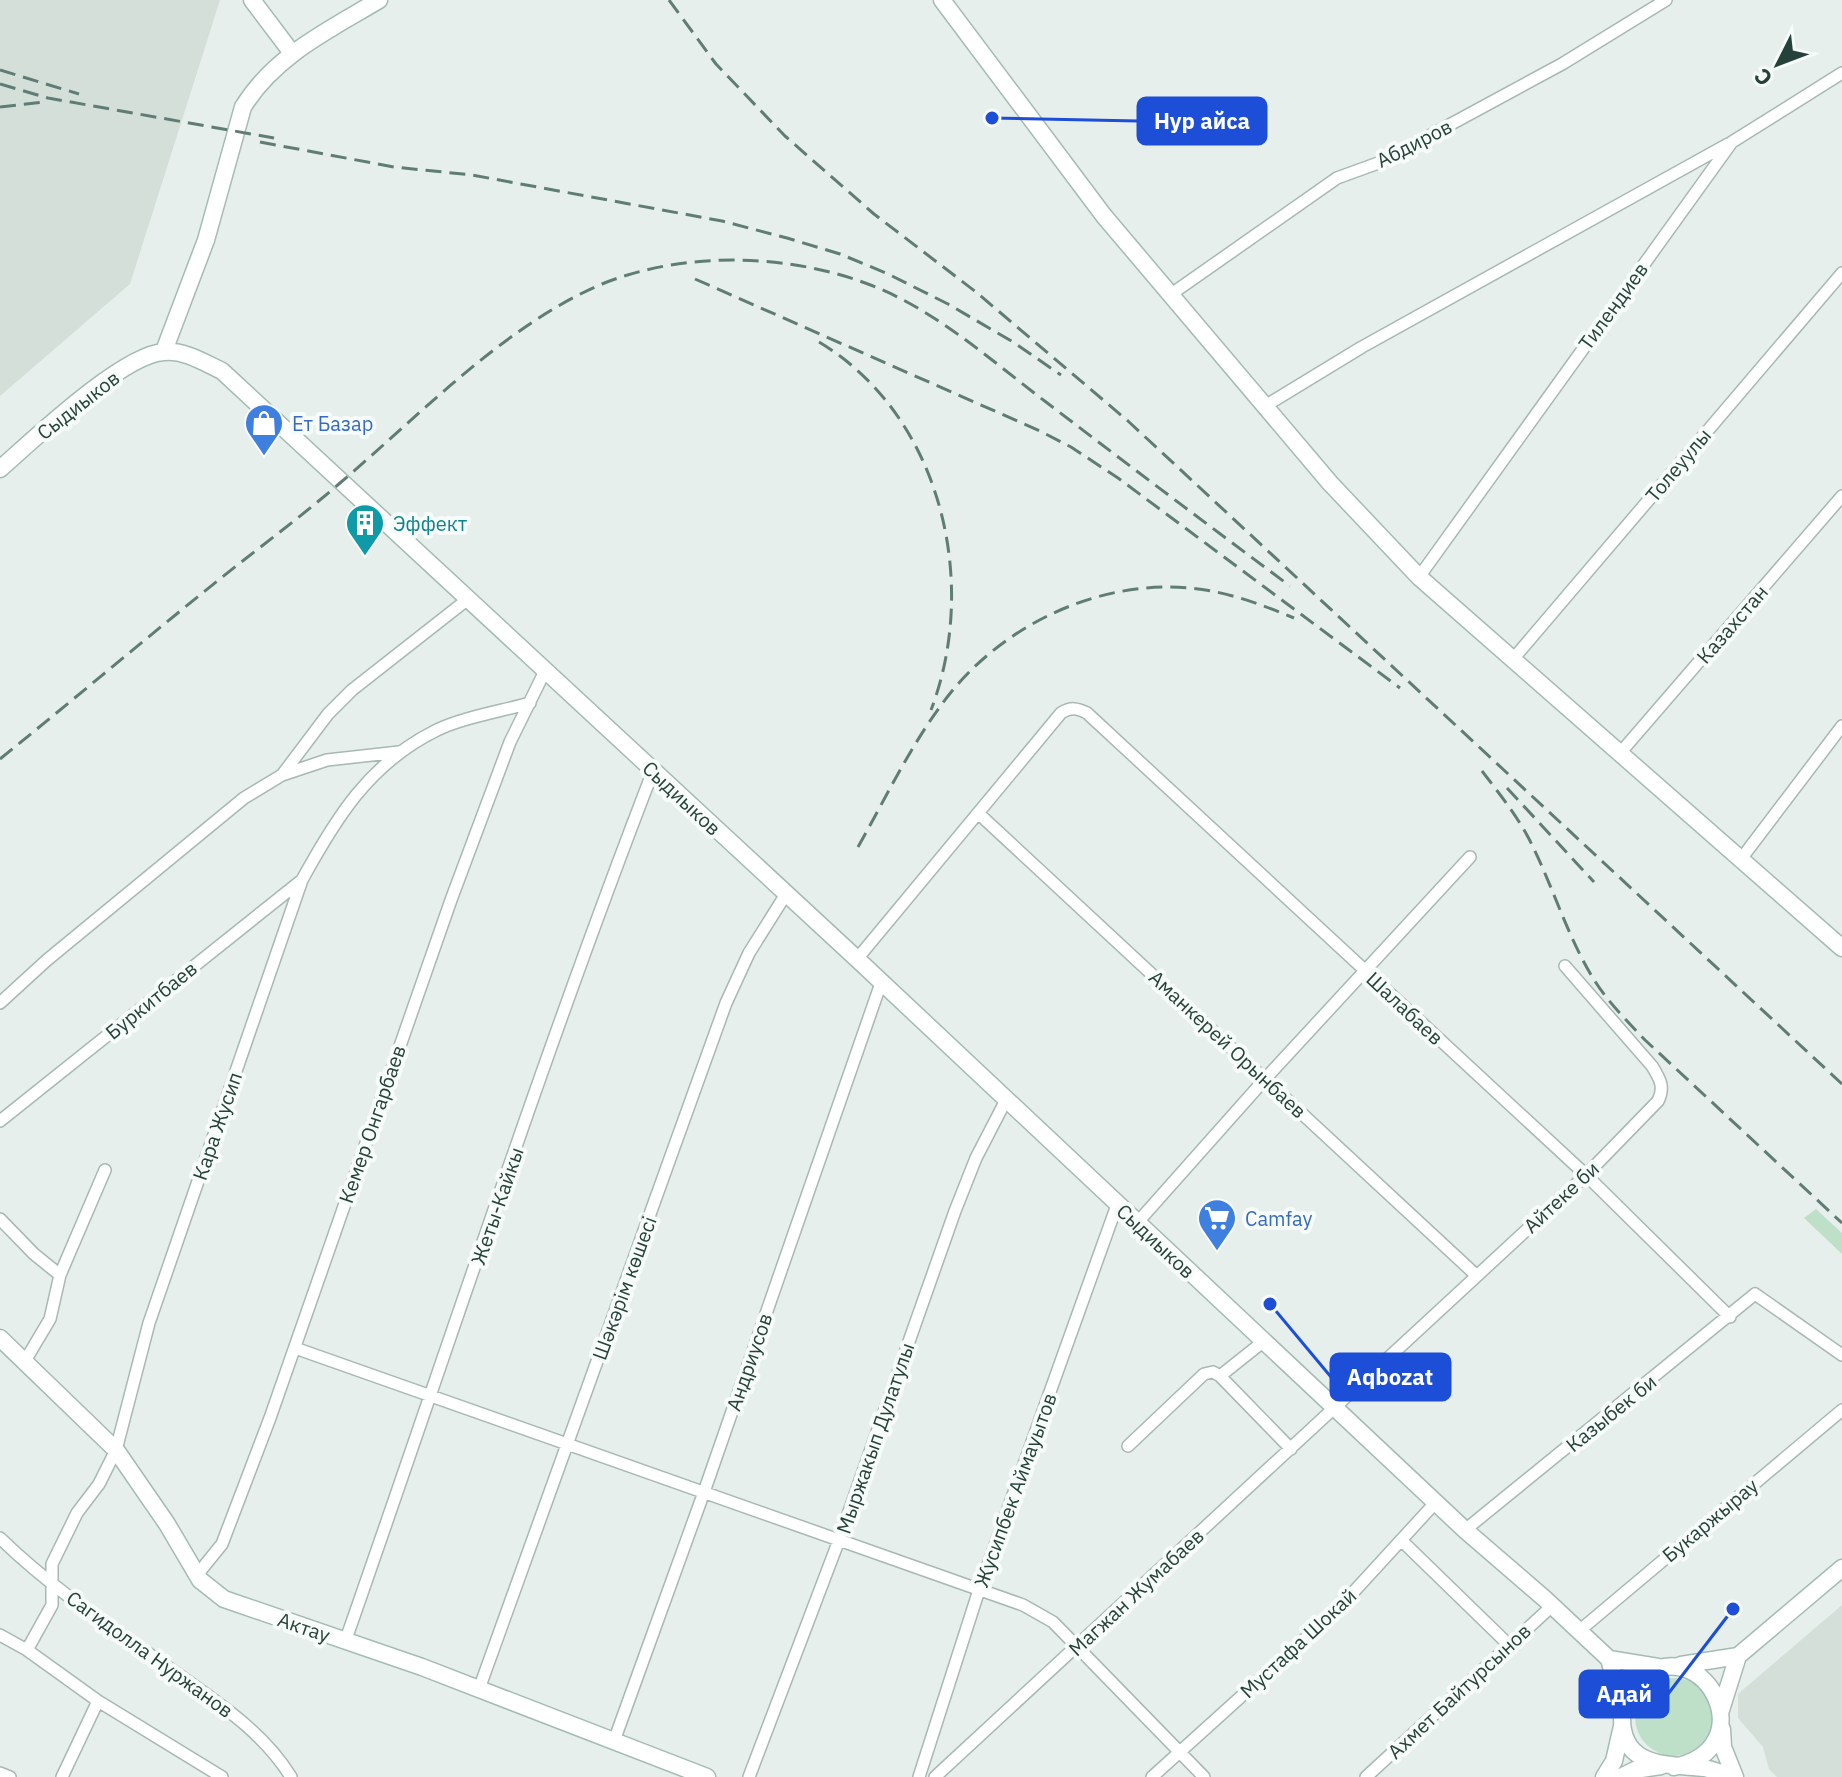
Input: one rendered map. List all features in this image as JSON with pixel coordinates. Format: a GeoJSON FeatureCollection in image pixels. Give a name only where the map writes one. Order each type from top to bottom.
{"type":"FeatureCollection","features":[{"type":"Feature","properties":{"kind":"street"},"geometry":{"type":"LineString","coordinates":[[252,0],[292,53]]}},
{"type":"Feature","properties":{"kind":"street"},"geometry":{"type":"LineString","coordinates":[[164,351],[206,240],[243,107],[255,88],[292,53],[379,0]]}},
{"type":"Feature","properties":{"kind":"street"},"geometry":{"type":"LineString","coordinates":[[942,0],[1104,216],[1330,483],[1419,577],[1842,948]]}},
{"type":"Feature","properties":{"kind":"street","name":"Абдиров"},"geometry":{"type":"LineString","coordinates":[[1170,295],[1337,178],[1381,162],[1548,72],[1666,0]]}},
{"type":"Feature","properties":{"kind":"street","name":"Тилендиев"},"geometry":{"type":"LineString","coordinates":[[1419,577],[1732,142],[1842,73]]}},
{"type":"Feature","properties":{"kind":"street"},"geometry":{"type":"LineString","coordinates":[[1265,406],[1362,347],[1732,142]]}},
{"type":"Feature","properties":{"kind":"street","name":"Толеуулы"},"geometry":{"type":"LineString","coordinates":[[1514,658],[1842,273]]}},
{"type":"Feature","properties":{"kind":"street","name":"Сыдиыков"},"geometry":{"type":"LineString","coordinates":[[0,469],[117,372],[164,351],[190,356],[222,371],[857,959],[1465,1530],[1609,1659]]}},
{"type":"Feature","properties":{"kind":"street","name":"Казахстан"},"geometry":{"type":"LineString","coordinates":[[1621,752],[1842,496]]}},
{"type":"Feature","properties":{"kind":"street"},"geometry":{"type":"LineString","coordinates":[[282,775],[328,714],[352,690],[468,599]]}},
{"type":"Feature","properties":{"kind":"street","name":"Кемер Онгарбаев"},"geometry":{"type":"LineString","coordinates":[[197,1575],[222,1544],[295,1348],[451,900],[510,742],[545,671]]}},
{"type":"Feature","properties":{"kind":"street","name":"Кара Жусип"},"geometry":{"type":"LineString","coordinates":[[27,1650],[52,1605],[52,1564],[77,1513],[99,1484],[116,1450],[149,1323],[302,880],[330,829],[366,781],[400,752],[437,729],[530,703]]}},
{"type":"Feature","properties":{"kind":"street","name":"Шалабаев"},"geometry":{"type":"LineString","coordinates":[[978,813],[1061,713],[1073,708],[1087,713],[1586,1175],[1730,1317]]}},
{"type":"Feature","properties":{"kind":"street"},"geometry":{"type":"LineString","coordinates":[[1741,859],[1842,726]]}},
{"type":"Feature","properties":{"kind":"street"},"geometry":{"type":"LineString","coordinates":[[0,1003],[47,960],[232,808],[282,775],[327,760],[400,752]]}},
{"type":"Feature","properties":{"kind":"street","name":"Жеты-Кайкы"},"geometry":{"type":"LineString","coordinates":[[345,1642],[609,888],[653,771]]}},
{"type":"Feature","properties":{"kind":"street"},"geometry":{"type":"LineString","coordinates":[[857,959],[978,813]]}},
{"type":"Feature","properties":{"kind":"street","name":"Аманкерей Орынбаев"},"geometry":{"type":"LineString","coordinates":[[978,813],[1477,1276]]}},
{"type":"Feature","properties":{"kind":"street"},"geometry":{"type":"LineString","coordinates":[[1137,1223],[1470,857]]}},
{"type":"Feature","properties":{"kind":"street","name":"Буркитбаев"},"geometry":{"type":"LineString","coordinates":[[0,1121],[302,880]]}},
{"type":"Feature","properties":{"kind":"street","name":"Шәкәрім көшесі"},"geometry":{"type":"LineString","coordinates":[[479,1689],[726,1003],[749,953],[786,894]]}},
{"type":"Feature","properties":{"kind":"street","name":"Айтеке би"},"geometry":{"type":"LineString","coordinates":[[1336,1407],[1586,1175],[1658,1101],[1663,1090],[1652,1066],[1565,966]]}},
{"type":"Feature","properties":{"kind":"street","name":"Андриусов"},"geometry":{"type":"LineString","coordinates":[[614,1741],[881,983]]}},
{"type":"Feature","properties":{"kind":"street","name":"Мыржакып Дулатулы"},"geometry":{"type":"LineString","coordinates":[[749,1777],[839,1540],[955,1211],[976,1158],[1006,1100]]}},
{"type":"Feature","properties":{"kind":"street"},"geometry":{"type":"LineString","coordinates":[[25,1361],[50,1319],[60,1275],[105,1170]]}},
{"type":"Feature","properties":{"kind":"street","name":"Жусипбек Аймауытов"},"geometry":{"type":"LineString","coordinates":[[919,1777],[979,1590],[1117,1205]]}},
{"type":"Feature","properties":{"kind":"street"},"geometry":{"type":"LineString","coordinates":[[0,1219],[60,1275]]}},
{"type":"Feature","properties":{"kind":"street","name":"Казыбек би"},"geometry":{"type":"LineString","coordinates":[[1465,1530],[1755,1294],[1842,1355]]}},
{"type":"Feature","properties":{"kind":"street","name":"Актау"},"geometry":{"type":"LineString","coordinates":[[0,1338],[116,1450],[167,1524],[197,1575],[224,1599],[479,1689],[707,1777]]}},
{"type":"Feature","properties":{"kind":"street"},"geometry":{"type":"LineString","coordinates":[[1220,1376],[1264,1341]]}},
{"type":"Feature","properties":{"kind":"street"},"geometry":{"type":"LineString","coordinates":[[295,1348],[1023,1605],[1053,1622],[1204,1777]]}},
{"type":"Feature","properties":{"kind":"street"},"geometry":{"type":"LineString","coordinates":[[1128,1446],[1204,1374],[1213,1372],[1291,1449]]}},
{"type":"Feature","properties":{"kind":"street","name":"Магжан Жумабаев"},"geometry":{"type":"LineString","coordinates":[[935,1777],[1336,1407]]}},
{"type":"Feature","properties":{"kind":"street","name":"Букаржырау"},"geometry":{"type":"LineString","coordinates":[[1579,1631],[1842,1410]]}},
{"type":"Feature","properties":{"kind":"street","name":"Мустафа Шокай"},"geometry":{"type":"LineString","coordinates":[[1152,1777],[1337,1610],[1436,1502]]}},
{"type":"Feature","properties":{"kind":"street","name":"Сагидолла Нуржанов"},"geometry":{"type":"LineString","coordinates":[[0,1538],[52,1584],[240,1719],[280,1758],[291,1777]]}},
{"type":"Feature","properties":{"kind":"street"},"geometry":{"type":"LineString","coordinates":[[1401,1540],[1509,1645]]}},
{"type":"Feature","properties":{"kind":"street"},"geometry":{"type":"LineString","coordinates":[[1604,1777],[1614,1761],[1627,1693],[1637,1681],[1665,1667],[1738,1656],[1842,1568]]}},
{"type":"Feature","properties":{"kind":"street","name":"Ахмет Байтурсынов"},"geometry":{"type":"LineString","coordinates":[[1366,1777],[1552,1606]]}},
{"type":"Feature","properties":{"kind":"street"},"geometry":{"type":"LineString","coordinates":[[0,1635],[27,1650],[98,1701],[222,1777]]}},
{"type":"Feature","properties":{"kind":"street"},"geometry":{"type":"LineString","coordinates":[[1621,1777],[1635,1770],[1688,1764],[1712,1747],[1738,1656]]}},
{"type":"Feature","properties":{"kind":"street"},"geometry":{"type":"LineString","coordinates":[[1609,1659],[1635,1665],[1681,1668],[1696,1673],[1708,1683],[1717,1697],[1723,1747],[1734,1777],[1706,1769],[1648,1761],[1635,1752],[1627,1739],[1609,1659]]}},
{"type":"Feature","properties":{"kind":"street"},"geometry":{"type":"LineString","coordinates":[[62,1777],[98,1701]]}},
{"type":"Feature","properties":{"kind":"street"},"geometry":{"type":"LineString","coordinates":[[0,1773],[10,1777]]}},
{"type":"Feature","properties":{"kind":"shaded area"},"geometry":{"type":"Polygon","coordinates":[[[0,0],[220,0],[130,284],[0,396],[0,0]]]}},
{"type":"Feature","properties":{"kind":"shaded area"},"geometry":{"type":"Polygon","coordinates":[[[1842,1605],[1842,1777],[1777,1777],[1769,1769],[1763,1747],[1738,1718],[1738,1694],[1842,1605]]]}},
{"type":"Feature","properties":{"kind":"green space"},"geometry":{"type":"Polygon","coordinates":[[[1816,1209],[1842,1233],[1842,1254],[1804,1218],[1816,1209]]]}},
{"type":"Feature","properties":{"kind":"green space"},"geometry":{"type":"Polygon","coordinates":[[[1666,1678],[1682,1678],[1696,1684],[1707,1695],[1713,1717],[1707,1739],[1696,1750],[1682,1756],[1666,1756],[1652,1750],[1641,1739],[1635,1725],[1635,1709],[1641,1695],[1652,1684],[1666,1678]]]}},
{"type":"Feature","properties":{"kind":"railway"},"geometry":{"type":"LineString","coordinates":[[669,0],[716,64],[785,136],[874,214],[976,292],[1128,421],[1842,1084]]}},
{"type":"Feature","properties":{"kind":"railway"},"geometry":{"type":"LineString","coordinates":[[0,70],[79,94]]}},
{"type":"Feature","properties":{"kind":"railway"},"geometry":{"type":"LineString","coordinates":[[0,84],[48,98],[274,138]]}},
{"type":"Feature","properties":{"kind":"railway"},"geometry":{"type":"LineString","coordinates":[[0,107],[44,102]]}},
{"type":"Feature","properties":{"kind":"railway"},"geometry":{"type":"LineString","coordinates":[[260,142],[394,167],[472,175],[722,221],[787,238],[840,254],[886,273],[948,304],[1013,342],[1061,375]]}},
{"type":"Feature","properties":{"kind":"railway"},"geometry":{"type":"LineString","coordinates":[[0,759],[323,497],[498,347],[531,323],[602,284],[669,265],[704,261],[776,262],[845,276],[901,299],[965,340],[1290,586]]}},
{"type":"Feature","properties":{"kind":"railway"},"geometry":{"type":"LineString","coordinates":[[695,279],[1071,447],[1118,478],[1400,688]]}},
{"type":"Feature","properties":{"kind":"railway"},"geometry":{"type":"LineString","coordinates":[[819,342],[861,374],[895,412],[921,457],[939,505],[949,557],[951,609],[945,660],[931,710]]}},
{"type":"Feature","properties":{"kind":"railway"},"geometry":{"type":"LineString","coordinates":[[858,847],[913,747],[938,709],[975,667],[1028,626],[1090,599],[1156,587],[1216,592],[1294,618]]}},
{"type":"Feature","properties":{"kind":"railway"},"geometry":{"type":"LineString","coordinates":[[1482,771],[1528,837],[1583,961],[1611,1003],[1645,1040],[1842,1223]]}},
{"type":"Feature","properties":{"kind":"railway"},"geometry":{"type":"LineString","coordinates":[[1507,788],[1594,882]]}},
{"type":"Feature","properties":{"kind":"place","name":"Нур айса"},"geometry":{"type":"Point","coordinates":[992,118]}},
{"type":"Feature","properties":{"kind":"place","name":"Ет Базар"},"geometry":{"type":"Point","coordinates":[264,457]}},
{"type":"Feature","properties":{"kind":"place","name":"Эффект"},"geometry":{"type":"Point","coordinates":[365,557]}},
{"type":"Feature","properties":{"kind":"place","name":"Camfay"},"geometry":{"type":"Point","coordinates":[1217,1252]}},
{"type":"Feature","properties":{"kind":"place","name":"Aqbozat"},"geometry":{"type":"Point","coordinates":[1270,1304]}},
{"type":"Feature","properties":{"kind":"place","name":"Адай"},"geometry":{"type":"Point","coordinates":[1733,1609]}}]}
